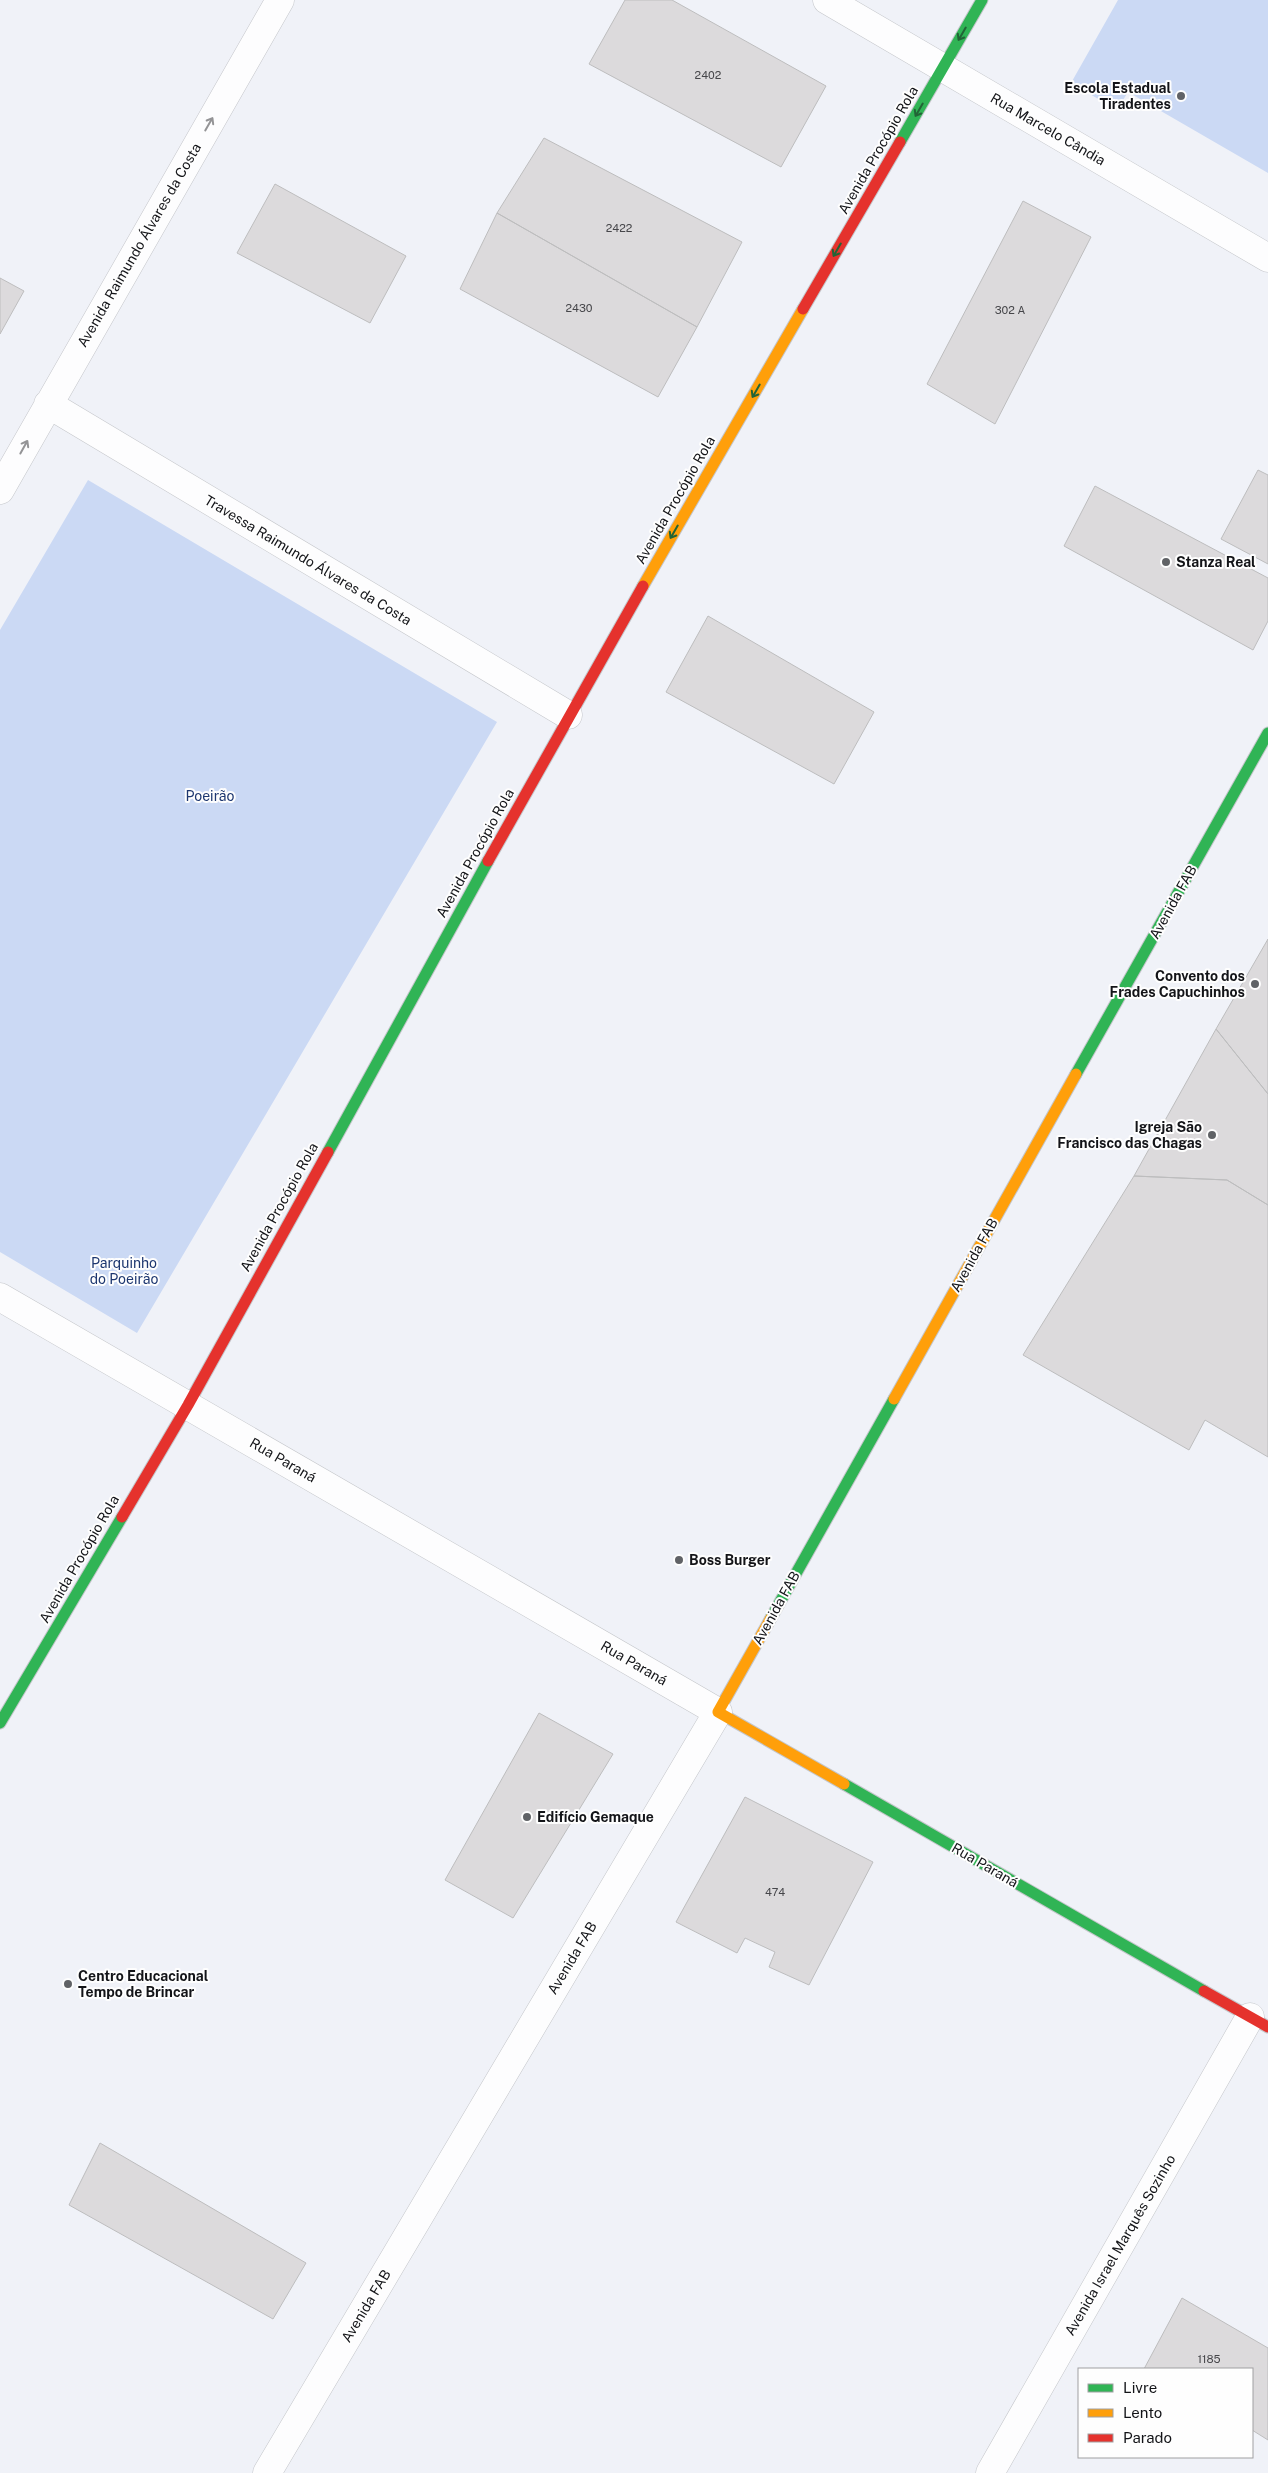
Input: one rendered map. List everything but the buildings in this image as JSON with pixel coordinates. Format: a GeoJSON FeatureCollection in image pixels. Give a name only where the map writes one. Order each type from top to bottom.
{"type":"FeatureCollection","features":[{"type":"Feature","properties":{"kind":"street","name":"Avenida Raimundo Álvares da Costa"},"geometry":{"type":"LineString","coordinates":[[0,490],[280,0]]}},
{"type":"Feature","properties":{"kind":"street","name":"Rua Marcelo Cândia"},"geometry":{"type":"LineString","coordinates":[[827,0],[1268,258]]}},
{"type":"Feature","properties":{"kind":"street","name":"Avenida Procópio Rola"},"geometry":{"type":"LineString","coordinates":[[0,1723],[188,1405],[568,716],[982,0]]}},
{"type":"Feature","properties":{"kind":"street","name":"Travessa Raimundo Álvares da Costa"},"geometry":{"type":"LineString","coordinates":[[48,404],[568,716]]}},
{"type":"Feature","properties":{"kind":"street","name":"Avenida FAB"},"geometry":{"type":"LineString","coordinates":[[267,2473],[718,1712],[1268,733]]}},
{"type":"Feature","properties":{"kind":"street","name":"Rua Paraná"},"geometry":{"type":"LineString","coordinates":[[0,1297],[1259,2022]]}},
{"type":"Feature","properties":{"kind":"street","name":"Avenida Israel Marquês Sozinho"},"geometry":{"type":"LineString","coordinates":[[990,2473],[1259,2022]]}},
{"type":"Feature","properties":{"kind":"green space","name":"Escola Estadual Tiradentes"},"geometry":{"type":"Polygon","coordinates":[[[1118,0],[1268,0],[1268,173],[1128,92],[1117,110],[1071,83],[1118,0]]]}},
{"type":"Feature","properties":{"kind":"green space","name":"Poeirão"},"geometry":{"type":"Polygon","coordinates":[[[88,480],[497,722],[137,1333],[0,1252],[0,630],[88,480]]]}},
{"type":"Feature","properties":{"kind":"traffic: fast"},"geometry":{"type":"LineString","coordinates":[[900,142],[982,0]]}},
{"type":"Feature","properties":{"kind":"traffic: fast"},"geometry":{"type":"LineString","coordinates":[[1076,1074],[1268,733]]}},
{"type":"Feature","properties":{"kind":"traffic: fast"},"geometry":{"type":"LineString","coordinates":[[328,1152],[488,861]]}},
{"type":"Feature","properties":{"kind":"traffic: fast"},"geometry":{"type":"LineString","coordinates":[[771,1618],[894,1399]]}},
{"type":"Feature","properties":{"kind":"traffic: fast"},"geometry":{"type":"LineString","coordinates":[[0,1723],[122,1517]]}},
{"type":"Feature","properties":{"kind":"traffic: fast"},"geometry":{"type":"LineString","coordinates":[[844,1784],[1204,1991]]}},
{"type":"Feature","properties":{"kind":"traffic: slow"},"geometry":{"type":"LineString","coordinates":[[643,586],[803,309]]}},
{"type":"Feature","properties":{"kind":"traffic: slow"},"geometry":{"type":"LineString","coordinates":[[894,1399],[1076,1074]]}},
{"type":"Feature","properties":{"kind":"traffic: slow"},"geometry":{"type":"LineString","coordinates":[[771,1618],[718,1712],[844,1784]]}},
{"type":"Feature","properties":{"kind":"traffic: jam"},"geometry":{"type":"LineString","coordinates":[[803,309],[900,142]]}},
{"type":"Feature","properties":{"kind":"traffic: jam"},"geometry":{"type":"LineString","coordinates":[[488,861],[643,586]]}},
{"type":"Feature","properties":{"kind":"traffic: jam"},"geometry":{"type":"LineString","coordinates":[[122,1517],[188,1405],[328,1152]]}},
{"type":"Feature","properties":{"kind":"traffic: jam"},"geometry":{"type":"LineString","coordinates":[[1204,1991],[1268,2027]]}},
{"type":"Feature","properties":{"kind":"place","name":"Escola Estadual Tiradentes"},"geometry":{"type":"Point","coordinates":[1181,96]}},
{"type":"Feature","properties":{"kind":"place","name":"Stanza Real"},"geometry":{"type":"Point","coordinates":[1166,562]}},
{"type":"Feature","properties":{"kind":"place","name":"Convento dos Frades Capuchinhos"},"geometry":{"type":"Point","coordinates":[1255,984]}},
{"type":"Feature","properties":{"kind":"place","name":"Igreja São Francisco das Chagas"},"geometry":{"type":"Point","coordinates":[1212,1135]}},
{"type":"Feature","properties":{"kind":"place","name":"Boss Burger"},"geometry":{"type":"Point","coordinates":[679,1560]}},
{"type":"Feature","properties":{"kind":"place","name":"Edifício Gemaque"},"geometry":{"type":"Point","coordinates":[527,1817]}},
{"type":"Feature","properties":{"kind":"place","name":"Centro Educacional Tempo de Brincar"},"geometry":{"type":"Point","coordinates":[68,1984]}},
{"type":"Feature","properties":{"kind":"park label","name":"Parquinho do Poeirão"},"geometry":{"type":"Point","coordinates":[124,1272]}}]}
